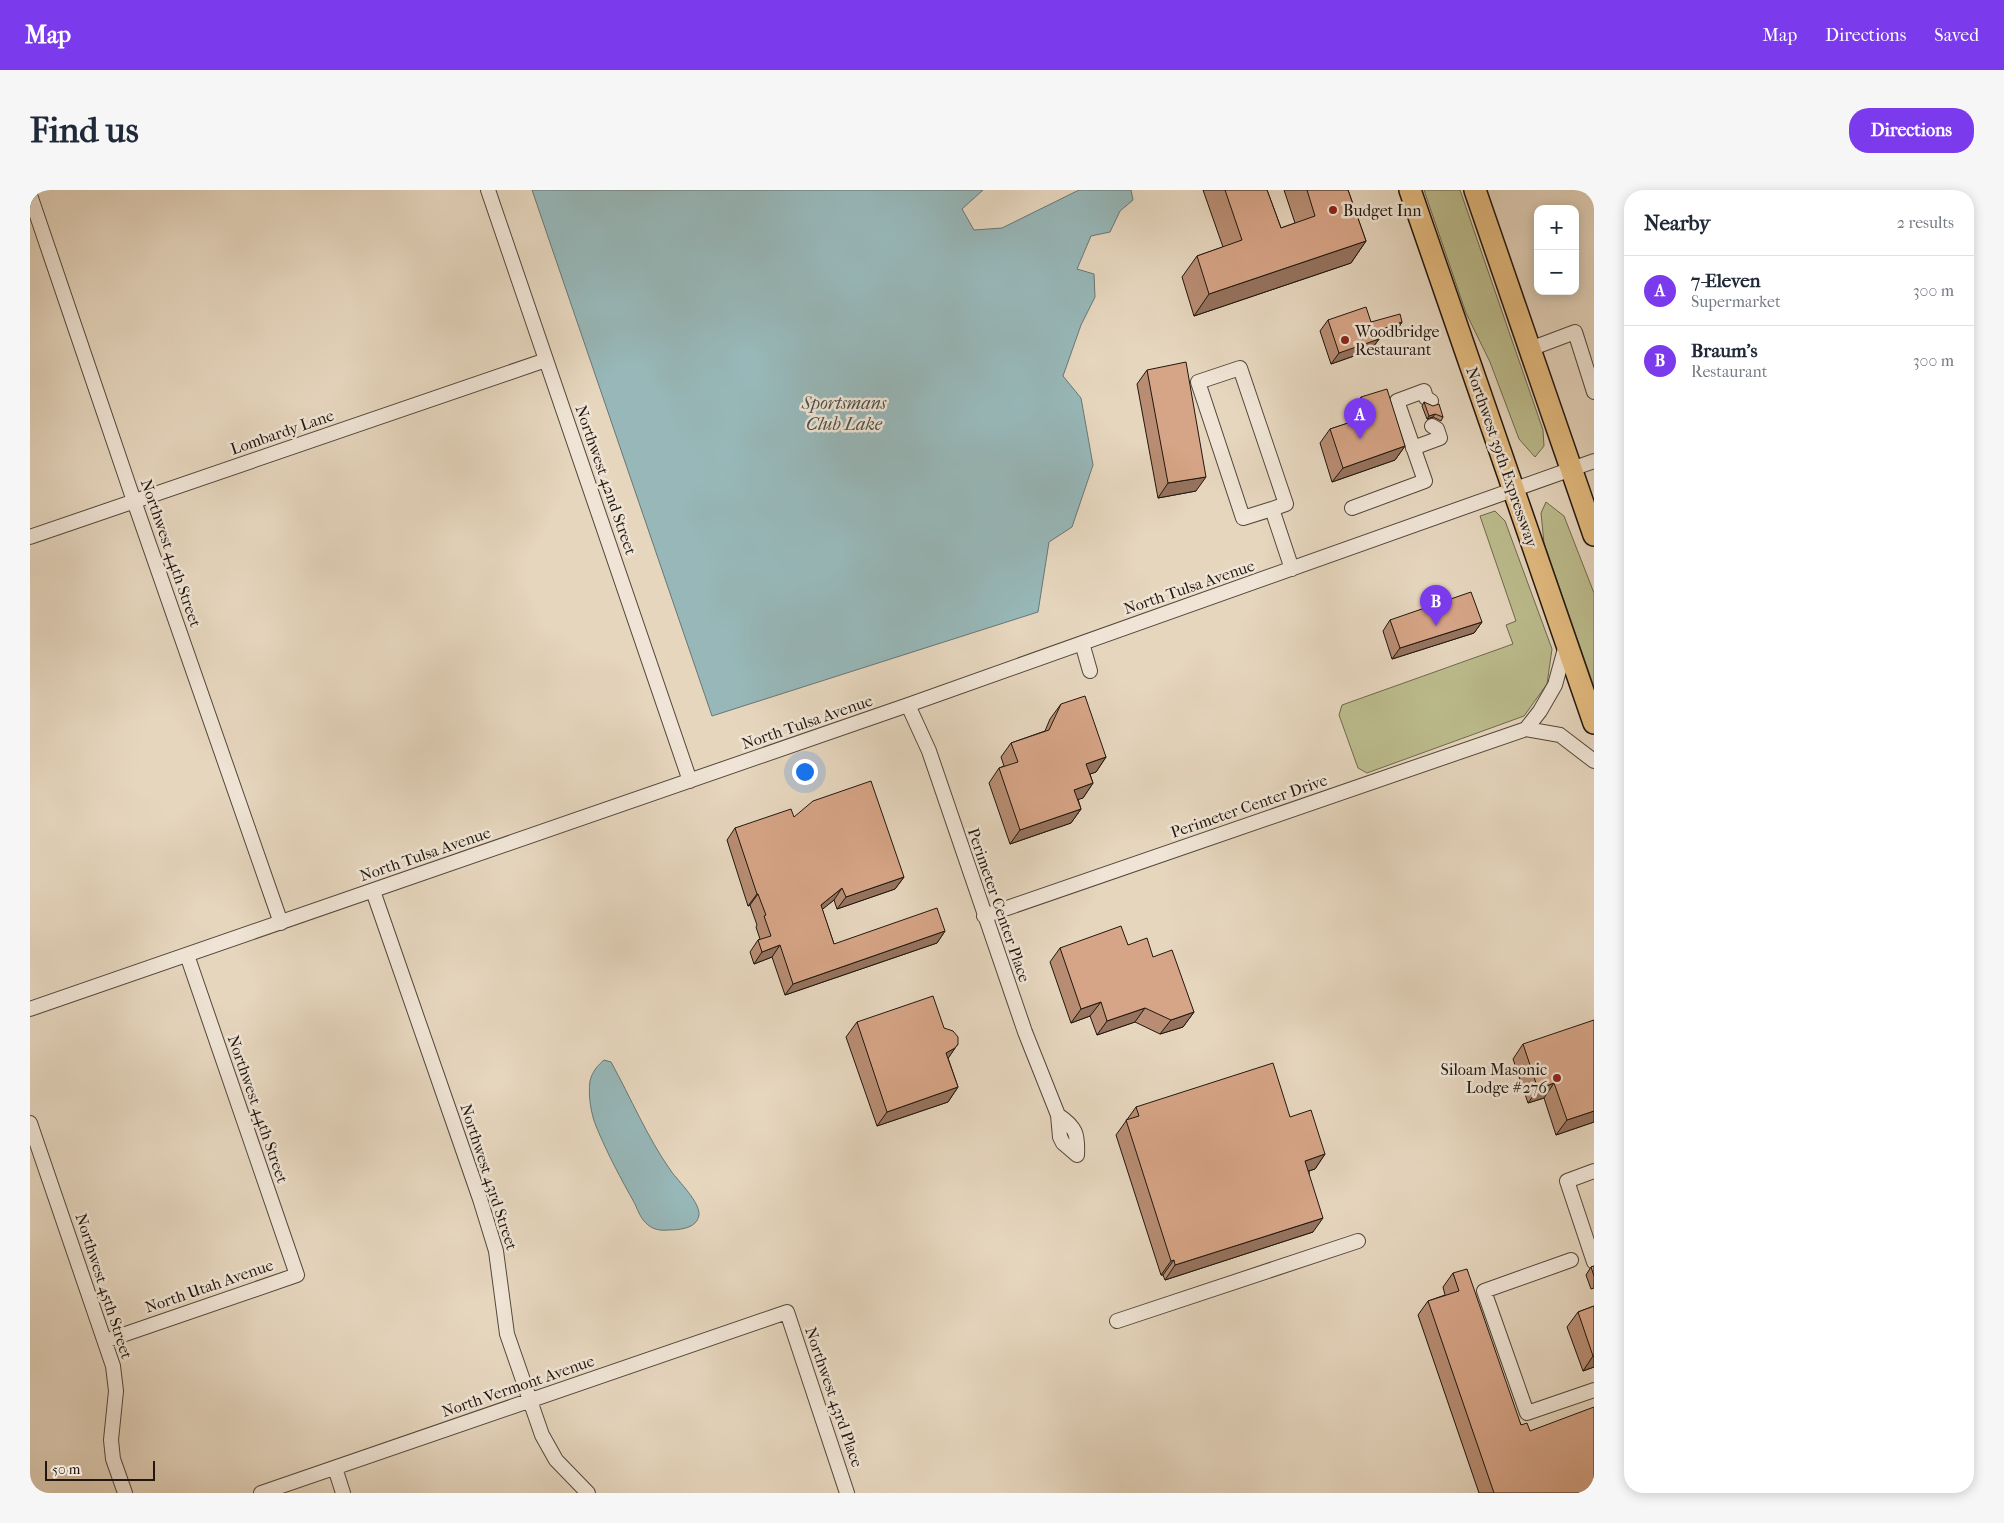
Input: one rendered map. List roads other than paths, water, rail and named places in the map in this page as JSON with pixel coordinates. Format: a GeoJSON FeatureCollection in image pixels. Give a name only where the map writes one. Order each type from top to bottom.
{"type":"FeatureCollection","features":[{"type":"Feature","properties":{"kind":"highway","name":"Northwest 39th Expressway"},"geometry":{"type":"LineString","coordinates":[[1410,190],[1594,723]]}},
{"type":"Feature","properties":{"kind":"highway"},"geometry":{"type":"LineString","coordinates":[[1474,190],[1594,535]]}},
{"type":"Feature","properties":{"kind":"street","name":"Northwest 42nd Street"},"geometry":{"type":"LineString","coordinates":[[488,190],[690,781]]}},
{"type":"Feature","properties":{"kind":"street","name":"Northwest 44th Street"},"geometry":{"type":"LineString","coordinates":[[30,195],[134,501],[281,922]]}},
{"type":"Feature","properties":{"kind":"street"},"geometry":{"type":"LineString","coordinates":[[1530,350],[1575,332],[1594,392]]}},
{"type":"Feature","properties":{"kind":"street","name":"Lombardy Lane"},"geometry":{"type":"LineString","coordinates":[[30,537],[546,360]]}},
{"type":"Feature","properties":{"kind":"street"},"geometry":{"type":"LineString","coordinates":[[1240,368],[1286,504],[1272,509],[1243,518],[1198,382],[1240,368]]}},
{"type":"Feature","properties":{"kind":"street"},"geometry":{"type":"LineString","coordinates":[[1352,508],[1425,481],[1397,401],[1424,392],[1427,401]]}},
{"type":"Feature","properties":{"kind":"street"},"geometry":{"type":"LineString","coordinates":[[1413,448],[1440,438],[1436,426]]}},
{"type":"Feature","properties":{"kind":"street","name":"North Tulsa Avenue"},"geometry":{"type":"LineString","coordinates":[[30,1009],[908,705],[1594,462]]}},
{"type":"Feature","properties":{"kind":"street"},"geometry":{"type":"LineString","coordinates":[[1272,509],[1292,569]]}},
{"type":"Feature","properties":{"kind":"street"},"geometry":{"type":"LineString","coordinates":[[1567,641],[1555,686],[1540,711],[1526,728],[1560,735],[1594,761]]}},
{"type":"Feature","properties":{"kind":"street"},"geometry":{"type":"LineString","coordinates":[[1082,643],[1090,671]]}},
{"type":"Feature","properties":{"kind":"street","name":"Perimeter Center Place"},"geometry":{"type":"LineString","coordinates":[[908,705],[929,751],[1025,1032],[1058,1115]]}},
{"type":"Feature","properties":{"kind":"street","name":"Perimeter Center Drive"},"geometry":{"type":"LineString","coordinates":[[984,916],[1526,728]]}},
{"type":"Feature","properties":{"kind":"street","name":"Northwest 43rd Street"},"geometry":{"type":"LineString","coordinates":[[373,891],[480,1199],[497,1258],[507,1334],[542,1435],[556,1460],[588,1493]]}},
{"type":"Feature","properties":{"kind":"street","name":"Northwest 44th Street"},"geometry":{"type":"LineString","coordinates":[[187,955],[297,1275]]}},
{"type":"Feature","properties":{"kind":"street","name":"Northwest 45th Street"},"geometry":{"type":"LineString","coordinates":[[30,1123],[113,1366],[116,1391],[111,1440],[113,1459],[124,1493]]}},
{"type":"Feature","properties":{"kind":"street"},"geometry":{"type":"LineString","coordinates":[[1594,1171],[1567,1180],[1594,1262]]}},
{"type":"Feature","properties":{"kind":"street"},"geometry":{"type":"LineString","coordinates":[[1117,1320],[1358,1241]]}},
{"type":"Feature","properties":{"kind":"street"},"geometry":{"type":"LineString","coordinates":[[1571,1260],[1484,1291],[1527,1413],[1594,1390]]}},
{"type":"Feature","properties":{"kind":"street","name":"North Utah Avenue"},"geometry":{"type":"LineString","coordinates":[[105,1341],[297,1275]]}},
{"type":"Feature","properties":{"kind":"street","name":"North Vermont Avenue"},"geometry":{"type":"LineString","coordinates":[[261,1493],[787,1312]]}},
{"type":"Feature","properties":{"kind":"street","name":"Northwest 43rd Place"},"geometry":{"type":"LineString","coordinates":[[787,1312],[847,1493]]}},
{"type":"Feature","properties":{"kind":"street"},"geometry":{"type":"LineString","coordinates":[[334,1468],[343,1493]]}},
{"type":"Feature","properties":{"kind":"water","name":"Sportsmans Club Lake"},"geometry":{"type":"Polygon","coordinates":[[[532,190],[983,190],[962,209],[974,230],[1002,228],[1079,190],[1131,190],[1133,200],[1120,211],[1110,232],[1091,236],[1077,269],[1094,274],[1095,297],[1081,325],[1063,376],[1081,398],[1093,465],[1072,527],[1049,542],[1038,612],[712,716],[532,190]]]}},
{"type":"Feature","properties":{"kind":"water"},"geometry":{"type":"Polygon","coordinates":[[[604,1060],[611,1062],[654,1145],[696,1204],[699,1215],[698,1220],[691,1226],[677,1230],[659,1230],[649,1226],[640,1215],[609,1156],[593,1116],[589,1086],[592,1075],[604,1060]]]}},
{"type":"Feature","properties":{"kind":"place","name":"Budget Inn"},"geometry":{"type":"Point","coordinates":[1333,210]}},
{"type":"Feature","properties":{"kind":"place","name":"Woodbridge Restaurant"},"geometry":{"type":"Point","coordinates":[1345,340]}},
{"type":"Feature","properties":{"kind":"place","name":"7-Eleven"},"geometry":{"type":"Point","coordinates":[1360,439]}},
{"type":"Feature","properties":{"kind":"place","name":"Braum's"},"geometry":{"type":"Point","coordinates":[1436,626]}},
{"type":"Feature","properties":{"kind":"place","name":"Siloam Masonic Lodge #276"},"geometry":{"type":"Point","coordinates":[1557,1078]}}]}
